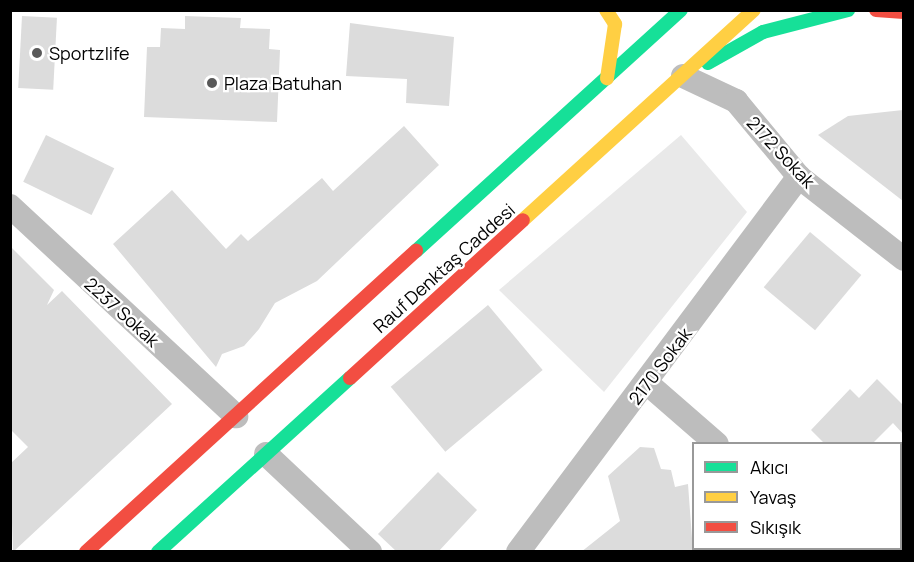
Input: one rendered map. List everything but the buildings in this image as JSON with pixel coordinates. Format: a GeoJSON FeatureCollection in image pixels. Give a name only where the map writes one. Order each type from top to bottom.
{"type":"FeatureCollection","features":[{"type":"Feature","properties":{"kind":"main road"},"geometry":{"type":"LineString","coordinates":[[606,10],[615,24],[607,78]]}},
{"type":"Feature","properties":{"kind":"main road","name":"Rauf Denktaş Caddesi"},"geometry":{"type":"LineString","coordinates":[[86,552],[681,10]]}},
{"type":"Feature","properties":{"kind":"main road","name":"Rauf Denktaş Caddesi"},"geometry":{"type":"LineString","coordinates":[[159,552],[685,76],[754,10]]}},
{"type":"Feature","properties":{"kind":"main road"},"geometry":{"type":"LineString","coordinates":[[685,76],[763,32],[848,10]]}},
{"type":"Feature","properties":{"kind":"main road"},"geometry":{"type":"LineString","coordinates":[[876,10],[903,12]]}},
{"type":"Feature","properties":{"kind":"street","name":"2172 Sokak"},"geometry":{"type":"LineString","coordinates":[[685,76],[736,101],[799,177],[903,259]]}},
{"type":"Feature","properties":{"kind":"street","name":"2170 Sokak"},"geometry":{"type":"LineString","coordinates":[[518,552],[648,384],[799,177]]}},
{"type":"Feature","properties":{"kind":"street","name":"2237 Sokak"},"geometry":{"type":"LineString","coordinates":[[10,206],[236,416]]}},
{"type":"Feature","properties":{"kind":"street"},"geometry":{"type":"LineString","coordinates":[[648,384],[715,442]]}},
{"type":"Feature","properties":{"kind":"street"},"geometry":{"type":"LineString","coordinates":[[266,454],[370,552]]}},
{"type":"Feature","properties":{"kind":"shaded area"},"geometry":{"type":"Polygon","coordinates":[[[681,135],[747,212],[604,392],[499,290],[681,135]]]}},
{"type":"Feature","properties":{"kind":"traffic: fast"},"geometry":{"type":"LineString","coordinates":[[416,251],[681,10]]}},
{"type":"Feature","properties":{"kind":"traffic: fast"},"geometry":{"type":"LineString","coordinates":[[708,63],[763,32],[848,10]]}},
{"type":"Feature","properties":{"kind":"traffic: fast"},"geometry":{"type":"LineString","coordinates":[[158,552],[350,378]]}},
{"type":"Feature","properties":{"kind":"traffic: slow"},"geometry":{"type":"LineString","coordinates":[[606,10],[615,24],[607,78]]}},
{"type":"Feature","properties":{"kind":"traffic: slow"},"geometry":{"type":"LineString","coordinates":[[523,220],[754,10]]}},
{"type":"Feature","properties":{"kind":"traffic: jam"},"geometry":{"type":"LineString","coordinates":[[876,10],[904,12]]}},
{"type":"Feature","properties":{"kind":"traffic: jam"},"geometry":{"type":"LineString","coordinates":[[350,378],[523,220]]}},
{"type":"Feature","properties":{"kind":"traffic: jam"},"geometry":{"type":"LineString","coordinates":[[86,552],[416,251]]}},
{"type":"Feature","properties":{"kind":"place","name":"Sportzlife"},"geometry":{"type":"Point","coordinates":[37,53]}},
{"type":"Feature","properties":{"kind":"place","name":"Plaza Batuhan"},"geometry":{"type":"Point","coordinates":[212,83]}}]}
